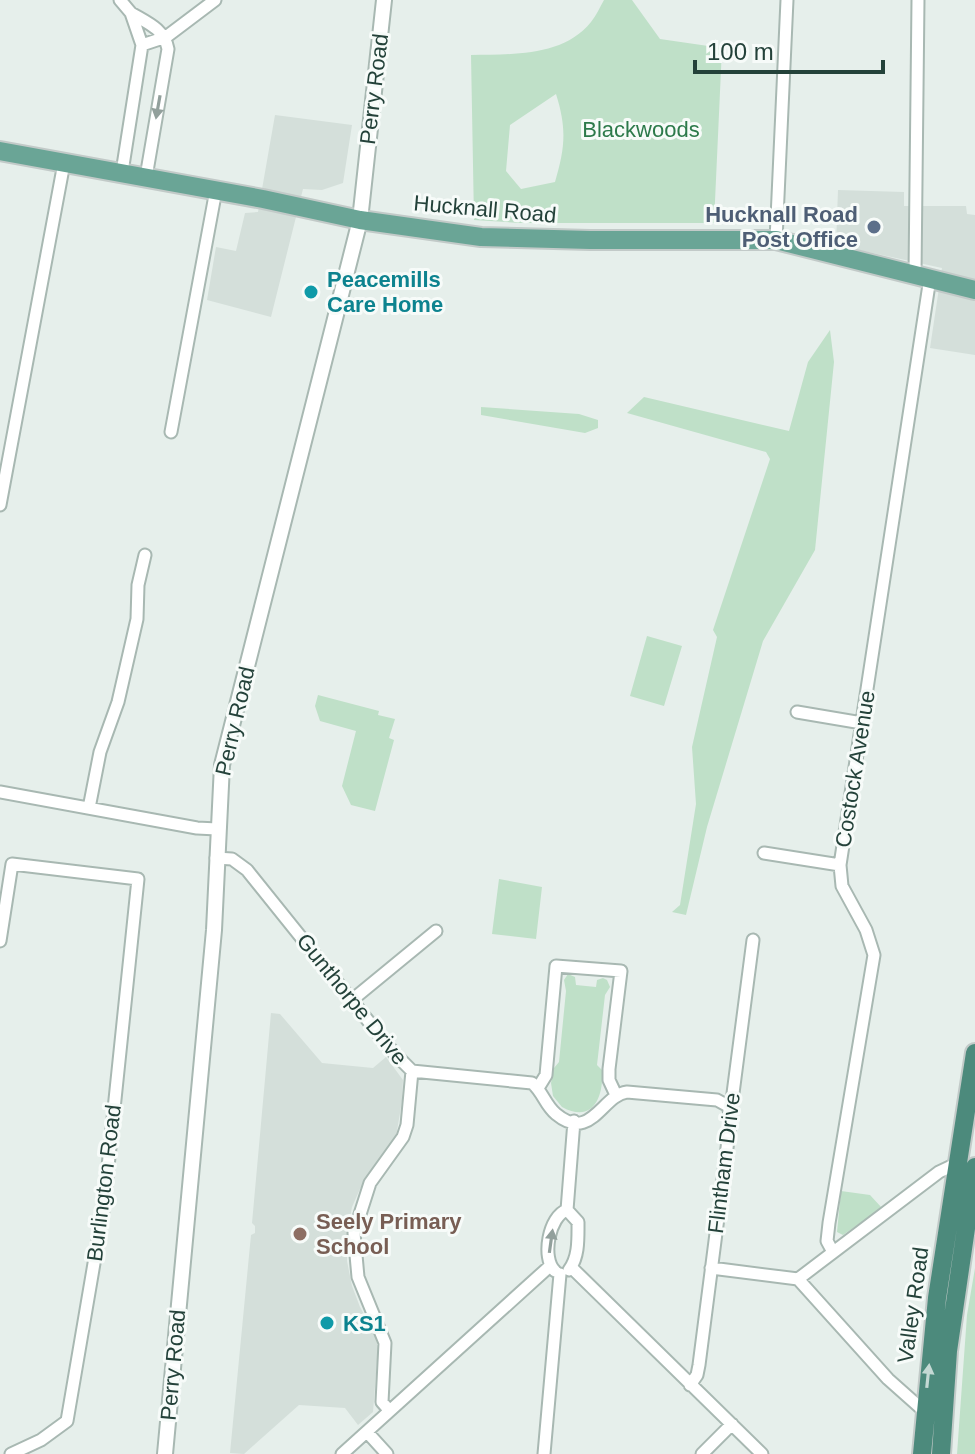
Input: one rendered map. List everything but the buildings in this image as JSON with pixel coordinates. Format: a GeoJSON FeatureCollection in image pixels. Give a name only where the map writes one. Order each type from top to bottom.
{"type":"FeatureCollection","features":[{"type":"Feature","properties":{"kind":"highway","name":"Valley Road"},"geometry":{"type":"LineString","coordinates":[[941,1454],[948,1351],[969,1165],[975,1053]]}},
{"type":"Feature","properties":{"kind":"highway","name":"Valley Road"},"geometry":{"type":"LineString","coordinates":[[922,1454],[937,1298],[969,1165]]}},
{"type":"Feature","properties":{"kind":"main road","name":"Hucknall Road"},"geometry":{"type":"LineString","coordinates":[[0,151],[360,220],[495,238],[776,240],[972,287]]}},
{"type":"Feature","properties":{"kind":"street"},"geometry":{"type":"LineString","coordinates":[[120,0],[131,13],[166,37],[168,54],[146,177]]}},
{"type":"Feature","properties":{"kind":"street"},"geometry":{"type":"LineString","coordinates":[[142,45],[166,37],[215,0]]}},
{"type":"Feature","properties":{"kind":"street","name":"Perry Road"},"geometry":{"type":"LineString","coordinates":[[165,1454],[214,930],[222,765],[360,220],[384,0]]}},
{"type":"Feature","properties":{"kind":"street"},"geometry":{"type":"LineString","coordinates":[[776,240],[787,0]]}},
{"type":"Feature","properties":{"kind":"street","name":"Costock Avenue"},"geometry":{"type":"LineString","coordinates":[[833,1252],[827,1241],[829,1223],[874,955],[866,930],[842,886],[840,865],[923,276],[918,0]]}},
{"type":"Feature","properties":{"kind":"street"},"geometry":{"type":"LineString","coordinates":[[122,172],[142,45],[131,13]]}},
{"type":"Feature","properties":{"kind":"street"},"geometry":{"type":"LineString","coordinates":[[0,505],[64,163]]}},
{"type":"Feature","properties":{"kind":"street"},"geometry":{"type":"LineString","coordinates":[[171,432],[216,190]]}},
{"type":"Feature","properties":{"kind":"street"},"geometry":{"type":"LineString","coordinates":[[89,808],[100,752],[118,702],[121,659],[137,619],[138,585],[145,555]]}},
{"type":"Feature","properties":{"kind":"street"},"geometry":{"type":"LineString","coordinates":[[797,712],[862,723]]}},
{"type":"Feature","properties":{"kind":"street"},"geometry":{"type":"LineString","coordinates":[[0,792],[217,829]]}},
{"type":"Feature","properties":{"kind":"street"},"geometry":{"type":"LineString","coordinates":[[764,853],[840,865]]}},
{"type":"Feature","properties":{"kind":"street","name":"Gunthorpe Drive"},"geometry":{"type":"LineString","coordinates":[[216,858],[232,859],[247,870],[412,1071],[532,1083],[538,1088]]}},
{"type":"Feature","properties":{"kind":"street","name":"Burlington Road"},"geometry":{"type":"LineString","coordinates":[[0,941],[12,864],[138,879],[104,1205],[67,1421],[41,1440],[11,1454]]}},
{"type":"Feature","properties":{"kind":"street"},"geometry":{"type":"LineString","coordinates":[[352,1000],[436,931]]}},
{"type":"Feature","properties":{"kind":"street","name":"Flintham Drive"},"geometry":{"type":"LineString","coordinates":[[690,1385],[699,1365],[731,1117],[728,1106],[732,1101],[753,940]]}},
{"type":"Feature","properties":{"kind":"street"},"geometry":{"type":"LineString","coordinates":[[616,1095],[609,1080],[609,1069],[621,971],[556,966],[546,1075],[538,1088],[554,1113],[574,1121],[595,1117],[616,1095],[627,1092],[717,1100],[728,1106]]}},
{"type":"Feature","properties":{"kind":"street"},"geometry":{"type":"LineString","coordinates":[[389,1410],[382,1402],[385,1343],[358,1277],[354,1233],[370,1183],[403,1137],[412,1071]]}},
{"type":"Feature","properties":{"kind":"street"},"geometry":{"type":"LineString","coordinates":[[572,1268],[578,1243],[578,1222],[567,1210],[574,1121]]}},
{"type":"Feature","properties":{"kind":"street"},"geometry":{"type":"LineString","coordinates":[[798,1279],[939,1172],[969,1165]]}},
{"type":"Feature","properties":{"kind":"street"},"geometry":{"type":"LineString","coordinates":[[544,1454],[555,1270],[548,1256],[553,1222],[558,1214],[567,1210]]}},
{"type":"Feature","properties":{"kind":"street"},"geometry":{"type":"LineString","coordinates":[[342,1454],[389,1410],[555,1270],[572,1268]]}},
{"type":"Feature","properties":{"kind":"street"},"geometry":{"type":"LineString","coordinates":[[572,1268],[762,1454]]}},
{"type":"Feature","properties":{"kind":"street"},"geometry":{"type":"LineString","coordinates":[[711,1268],[798,1279],[888,1379],[924,1411]]}},
{"type":"Feature","properties":{"kind":"street"},"geometry":{"type":"LineString","coordinates":[[702,1454],[732,1424]]}},
{"type":"Feature","properties":{"kind":"street"},"geometry":{"type":"LineString","coordinates":[[367,1432],[387,1454]]}},
{"type":"Feature","properties":{"kind":"shaded area"},"geometry":{"type":"Polygon","coordinates":[[[275,115],[352,125],[343,183],[322,190],[303,189],[271,317],[207,300],[216,247],[236,251],[245,213],[258,212],[275,115]]]}},
{"type":"Feature","properties":{"kind":"shaded area"},"geometry":{"type":"Polygon","coordinates":[[[838,190],[904,192],[904,206],[966,206],[967,214],[975,215],[975,355],[930,348],[942,268],[836,245],[838,190]]]}},
{"type":"Feature","properties":{"kind":"shaded area","name":"Seely Primary School"},"geometry":{"type":"Polygon","coordinates":[[[271,1013],[280,1014],[322,1063],[373,1068],[386,1057],[403,1080],[402,1101],[396,1137],[360,1189],[352,1207],[347,1233],[347,1261],[352,1286],[375,1334],[378,1348],[373,1412],[358,1425],[345,1408],[299,1405],[244,1454],[230,1453],[251,1235],[255,1233],[252,1223],[271,1013]]]}},
{"type":"Feature","properties":{"kind":"green space","name":"Blackwoods"},"geometry":{"type":"Polygon","coordinates":[[[604,0],[632,0],[660,39],[722,48],[714,223],[521,223],[474,220],[471,55],[552,48],[566,42],[591,22],[604,0]],[[556,94],[510,125],[506,171],[521,189],[555,182],[563,138],[556,94]]]}},
{"type":"Feature","properties":{"kind":"green space"},"geometry":{"type":"Polygon","coordinates":[[[830,330],[834,362],[815,550],[763,641],[707,827],[686,915],[672,912],[680,905],[696,804],[692,747],[717,637],[713,630],[770,459],[766,452],[627,413],[644,397],[789,431],[808,362],[830,330]]]}},
{"type":"Feature","properties":{"kind":"green space"},"geometry":{"type":"Polygon","coordinates":[[[481,407],[579,414],[598,420],[598,428],[585,433],[481,415],[481,407]]]}},
{"type":"Feature","properties":{"kind":"green space"},"geometry":{"type":"Polygon","coordinates":[[[647,636],[682,646],[664,706],[630,696],[647,636]]]}},
{"type":"Feature","properties":{"kind":"green space"},"geometry":{"type":"Polygon","coordinates":[[[318,695],[379,711],[378,715],[395,719],[389,738],[394,740],[375,811],[351,805],[342,786],[356,731],[320,721],[315,706],[318,695]]]}},
{"type":"Feature","properties":{"kind":"green space"},"geometry":{"type":"Polygon","coordinates":[[[499,879],[542,887],[536,939],[492,934],[499,879]]]}},
{"type":"Feature","properties":{"kind":"green space"},"geometry":{"type":"Polygon","coordinates":[[[568,974],[575,977],[576,985],[596,987],[597,980],[603,978],[610,987],[605,995],[597,1065],[602,1070],[601,1090],[594,1105],[582,1112],[562,1107],[553,1096],[551,1083],[554,1068],[559,1062],[566,991],[564,980],[568,974]]]}},
{"type":"Feature","properties":{"kind":"green space"},"geometry":{"type":"Polygon","coordinates":[[[841,1191],[870,1195],[882,1208],[843,1235],[837,1232],[841,1191]]]}},
{"type":"Feature","properties":{"kind":"green space"},"geometry":{"type":"Polygon","coordinates":[[[975,1268],[975,1454],[957,1454],[967,1315],[975,1268]]]}},
{"type":"Feature","properties":{"kind":"place","name":"Hucknall Road Post Office"},"geometry":{"type":"Point","coordinates":[874,227]}},
{"type":"Feature","properties":{"kind":"place","name":"Peacemills Care Home"},"geometry":{"type":"Point","coordinates":[311,292]}},
{"type":"Feature","properties":{"kind":"place","name":"Seely Primary School"},"geometry":{"type":"Point","coordinates":[300,1234]}},
{"type":"Feature","properties":{"kind":"place","name":"KS1"},"geometry":{"type":"Point","coordinates":[327,1323]}}]}
